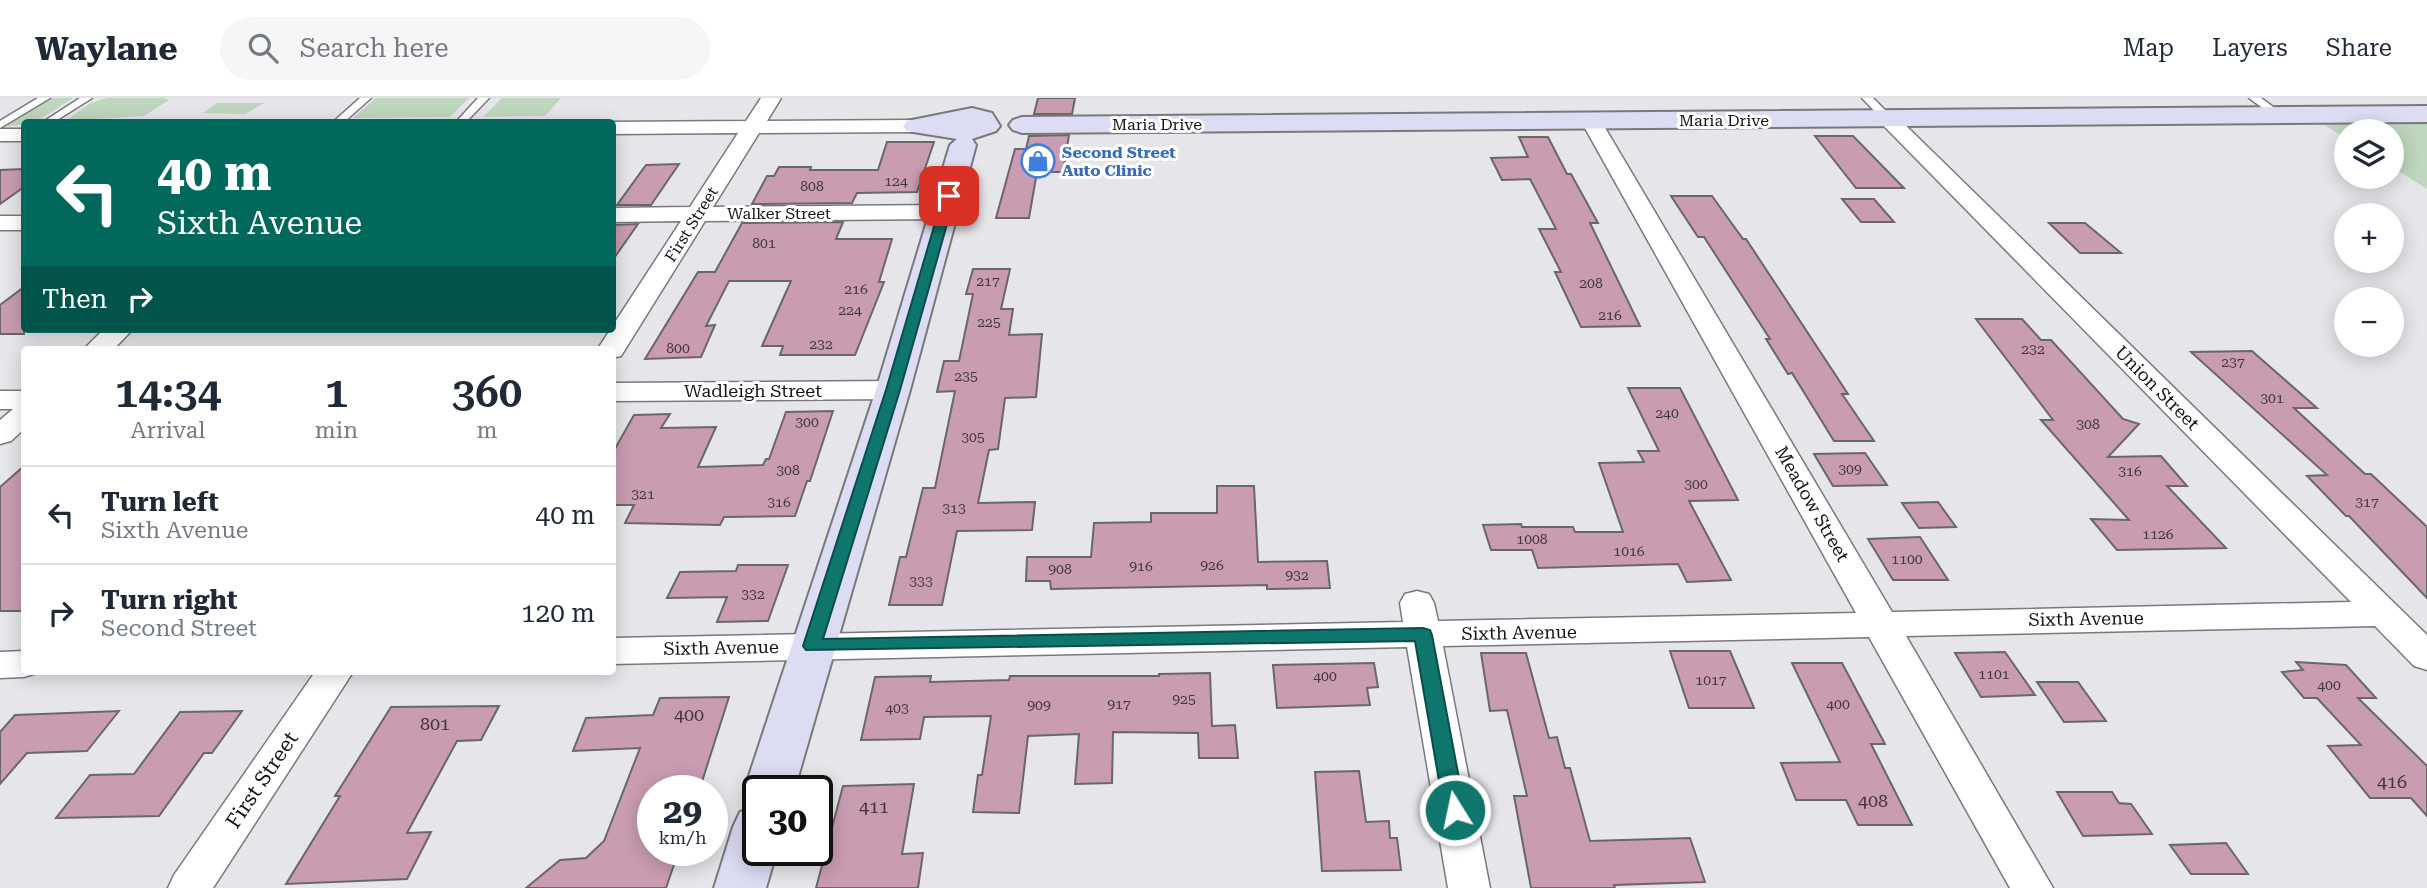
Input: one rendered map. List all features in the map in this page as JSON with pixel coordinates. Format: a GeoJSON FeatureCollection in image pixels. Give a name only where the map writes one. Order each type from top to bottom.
{"type":"FeatureCollection","features":[{"type":"Feature","properties":{"kind":"street","name":"First Street"},"geometry":{"type":"LineString","coordinates":[[614,346],[771,98]]}},
{"type":"Feature","properties":{"kind":"street","name":"Maria Drive"},"geometry":{"type":"LineString","coordinates":[[916,126],[969,122],[1021,125],[2427,114]]}},
{"type":"Feature","properties":{"kind":"street","name":"Union Street"},"geometry":{"type":"LineString","coordinates":[[1888,118],[2427,657]]}},
{"type":"Feature","properties":{"kind":"street","name":"Meadow Street"},"geometry":{"type":"LineString","coordinates":[[1591,121],[2032,888]]}},
{"type":"Feature","properties":{"kind":"street"},"geometry":{"type":"LineString","coordinates":[[774,775],[893,390],[969,122]]}},
{"type":"Feature","properties":{"kind":"street"},"geometry":{"type":"LineString","coordinates":[[616,128],[916,126]]}},
{"type":"Feature","properties":{"kind":"street"},"geometry":{"type":"LineString","coordinates":[[0,135],[21,135]]}},
{"type":"Feature","properties":{"kind":"street","name":"Walker Street"},"geometry":{"type":"LineString","coordinates":[[616,215],[945,212]]}},
{"type":"Feature","properties":{"kind":"street"},"geometry":{"type":"LineString","coordinates":[[0,223],[21,223]]}},
{"type":"Feature","properties":{"kind":"street"},"geometry":{"type":"LineString","coordinates":[[101,346],[116,333]]}},
{"type":"Feature","properties":{"kind":"street","name":"Wadleigh Street"},"geometry":{"type":"LineString","coordinates":[[616,392],[893,390]]}},
{"type":"Feature","properties":{"kind":"street"},"geometry":{"type":"LineString","coordinates":[[0,401],[21,400]]}},
{"type":"Feature","properties":{"kind":"street"},"geometry":{"type":"LineString","coordinates":[[0,435],[21,417]]}},
{"type":"Feature","properties":{"kind":"street","name":"Sixth Avenue"},"geometry":{"type":"LineString","coordinates":[[616,650],[812,646],[1420,619],[1881,623],[2384,614]]}},
{"type":"Feature","properties":{"kind":"street"},"geometry":{"type":"LineString","coordinates":[[1420,619],[1469,888]]}},
{"type":"Feature","properties":{"kind":"street"},"geometry":{"type":"LineString","coordinates":[[0,665],[21,664]]}},
{"type":"Feature","properties":{"kind":"street","name":"First Street"},"geometry":{"type":"LineString","coordinates":[[189,888],[333,675]]}},
{"type":"Feature","properties":{"kind":"street"},"geometry":{"type":"LineString","coordinates":[[740,888],[746,866]]}},
{"type":"Feature","properties":{"kind":"lane"},"geometry":{"type":"LineString","coordinates":[[0,125],[46,98]]}},
{"type":"Feature","properties":{"kind":"lane"},"geometry":{"type":"LineString","coordinates":[[53,119],[87,98]]}},
{"type":"Feature","properties":{"kind":"lane"},"geometry":{"type":"LineString","coordinates":[[342,119],[366,98]]}},
{"type":"Feature","properties":{"kind":"lane"},"geometry":{"type":"LineString","coordinates":[[464,119],[484,98]]}},
{"type":"Feature","properties":{"kind":"lane"},"geometry":{"type":"LineString","coordinates":[[1867,98],[1888,118]]}},
{"type":"Feature","properties":{"kind":"lane"},"geometry":{"type":"LineString","coordinates":[[2254,98],[2279,115]]}},
{"type":"Feature","properties":{"kind":"green space"},"geometry":{"type":"Polygon","coordinates":[[[48,98],[73,98],[40,119],[21,119],[21,124],[7,127],[8,122],[48,98]]]}},
{"type":"Feature","properties":{"kind":"green space"},"geometry":{"type":"Polygon","coordinates":[[[107,98],[169,100],[144,116],[68,119],[89,104],[107,98]]]}},
{"type":"Feature","properties":{"kind":"green space"},"geometry":{"type":"Polygon","coordinates":[[[376,98],[469,98],[450,117],[353,118],[376,98]]]}},
{"type":"Feature","properties":{"kind":"green space"},"geometry":{"type":"Polygon","coordinates":[[[502,98],[561,98],[545,116],[483,117],[502,98]]]}},
{"type":"Feature","properties":{"kind":"green space"},"geometry":{"type":"Polygon","coordinates":[[[217,103],[264,103],[245,114],[203,113],[217,103]]]}},
{"type":"Feature","properties":{"kind":"green space"},"geometry":{"type":"Polygon","coordinates":[[[2404,120],[2427,120],[2427,189],[2404,175],[2404,120]]]}},
{"type":"Feature","properties":{"kind":"green space"},"geometry":{"type":"Polygon","coordinates":[[[2318,121],[2334,121],[2334,131],[2318,121]]]}},
{"type":"Feature","properties":{"kind":"building"},"geometry":{"type":"Polygon","coordinates":[[[1038,98],[1075,98],[1072,114],[1034,114],[1038,98]]]}},
{"type":"Feature","properties":{"kind":"building"},"geometry":{"type":"Polygon","coordinates":[[[1069,135],[1063,172],[1037,172],[1029,218],[996,218],[1015,149],[1026,149],[1029,136],[1069,135]]]}},
{"type":"Feature","properties":{"kind":"building"},"geometry":{"type":"Polygon","coordinates":[[[1815,136],[1853,136],[1904,188],[1856,188],[1815,136]]]}},
{"type":"Feature","properties":{"kind":"building"},"geometry":{"type":"Polygon","coordinates":[[[1519,137],[1548,137],[1567,174],[1571,174],[1598,223],[1590,223],[1640,326],[1581,327],[1555,272],[1561,272],[1539,229],[1556,229],[1530,179],[1502,180],[1491,158],[1528,157],[1519,137]]]}},
{"type":"Feature","properties":{"kind":"building"},"geometry":{"type":"Polygon","coordinates":[[[887,142],[934,142],[917,192],[857,193],[852,203],[752,204],[767,176],[774,176],[779,167],[878,170],[887,142]]]}},
{"type":"Feature","properties":{"kind":"building"},"geometry":{"type":"Polygon","coordinates":[[[679,164],[651,205],[617,205],[646,165],[679,164]]]}},
{"type":"Feature","properties":{"kind":"building"},"geometry":{"type":"Polygon","coordinates":[[[21,169],[21,189],[0,204],[0,170],[21,169]]]}},
{"type":"Feature","properties":{"kind":"building"},"geometry":{"type":"Polygon","coordinates":[[[1671,196],[1712,196],[1743,239],[1746,239],[1848,394],[1842,394],[1874,441],[1834,441],[1792,373],[1788,374],[1766,339],[1770,339],[1704,237],[1698,237],[1671,196]]]}},
{"type":"Feature","properties":{"kind":"building"},"geometry":{"type":"Polygon","coordinates":[[[1842,199],[1874,199],[1894,222],[1861,222],[1842,199]]]}},
{"type":"Feature","properties":{"kind":"building"},"geometry":{"type":"Polygon","coordinates":[[[843,222],[836,239],[892,239],[879,282],[884,282],[855,355],[780,355],[783,346],[762,346],[791,281],[729,281],[706,326],[715,325],[701,357],[645,359],[698,272],[715,272],[742,223],[843,222]]]}},
{"type":"Feature","properties":{"kind":"building"},"geometry":{"type":"Polygon","coordinates":[[[2049,223],[2085,223],[2121,253],[2080,253],[2049,223]]]}},
{"type":"Feature","properties":{"kind":"building"},"geometry":{"type":"Polygon","coordinates":[[[638,224],[616,255],[616,225],[638,224]]]}},
{"type":"Feature","properties":{"kind":"building"},"geometry":{"type":"Polygon","coordinates":[[[973,269],[1010,269],[1001,309],[1013,309],[1009,335],[1042,334],[1036,397],[1005,398],[998,449],[989,450],[978,503],[1035,502],[1032,530],[957,531],[942,605],[889,605],[900,557],[906,557],[923,488],[935,488],[955,391],[937,392],[944,361],[959,361],[973,294],[966,294],[973,269]]]}},
{"type":"Feature","properties":{"kind":"building"},"geometry":{"type":"Polygon","coordinates":[[[21,289],[21,333],[24,334],[0,334],[0,305],[21,289]]]}},
{"type":"Feature","properties":{"kind":"building"},"geometry":{"type":"Polygon","coordinates":[[[1976,319],[2022,319],[2041,340],[2051,340],[2123,419],[2139,424],[2108,457],[2161,456],[2187,486],[2167,486],[2226,548],[2117,550],[2091,519],[2129,520],[2041,420],[2053,420],[1976,319]]]}},
{"type":"Feature","properties":{"kind":"building"},"geometry":{"type":"Polygon","coordinates":[[[2252,351],[2317,408],[2294,408],[2365,474],[2371,474],[2427,527],[2427,598],[2307,476],[2327,475],[2191,352],[2252,351]]]}},
{"type":"Feature","properties":{"kind":"building"},"geometry":{"type":"Polygon","coordinates":[[[1628,388],[1680,388],[1738,500],[1689,501],[1731,580],[1687,582],[1678,564],[1538,568],[1532,550],[1491,550],[1483,525],[1521,524],[1522,527],[1573,527],[1575,532],[1623,532],[1599,463],[1644,462],[1638,451],[1659,451],[1628,388]]]}},
{"type":"Feature","properties":{"kind":"building"},"geometry":{"type":"Polygon","coordinates":[[[833,411],[810,481],[807,481],[795,516],[724,517],[720,525],[625,523],[634,505],[616,505],[616,447],[634,415],[670,414],[661,428],[716,427],[698,467],[763,465],[766,459],[769,459],[786,412],[833,411]]]}},
{"type":"Feature","properties":{"kind":"building"},"geometry":{"type":"Polygon","coordinates":[[[1865,453],[1887,485],[1833,486],[1814,454],[1865,453]]]}},
{"type":"Feature","properties":{"kind":"building"},"geometry":{"type":"Polygon","coordinates":[[[21,469],[21,611],[0,611],[0,487],[21,469]]]}},
{"type":"Feature","properties":{"kind":"building"},"geometry":{"type":"Polygon","coordinates":[[[1217,486],[1254,486],[1258,562],[1327,561],[1330,588],[1267,589],[1267,585],[1051,589],[1050,581],[1026,581],[1027,557],[1091,557],[1094,523],[1151,522],[1151,513],[1217,513],[1217,486]]]}},
{"type":"Feature","properties":{"kind":"building"},"geometry":{"type":"Polygon","coordinates":[[[1938,502],[1956,527],[1919,528],[1902,503],[1938,502]]]}},
{"type":"Feature","properties":{"kind":"building"},"geometry":{"type":"Polygon","coordinates":[[[1920,537],[1948,580],[1893,580],[1868,539],[1920,537]]]}},
{"type":"Feature","properties":{"kind":"building"},"geometry":{"type":"Polygon","coordinates":[[[738,565],[788,565],[768,621],[717,622],[727,597],[667,598],[680,572],[736,571],[738,565]]]}},
{"type":"Feature","properties":{"kind":"building"},"geometry":{"type":"Polygon","coordinates":[[[1670,651],[1730,651],[1754,708],[1689,708],[1670,651]]]}},
{"type":"Feature","properties":{"kind":"building"},"geometry":{"type":"Polygon","coordinates":[[[2005,652],[2035,695],[1981,697],[1955,653],[2005,652]]]}},
{"type":"Feature","properties":{"kind":"building"},"geometry":{"type":"Polygon","coordinates":[[[1481,653],[1526,653],[1549,738],[1557,737],[1565,768],[1570,768],[1590,841],[1690,838],[1705,882],[1614,885],[1615,888],[1531,888],[1514,796],[1527,796],[1507,710],[1490,711],[1481,653]]]}},
{"type":"Feature","properties":{"kind":"building"},"geometry":{"type":"Polygon","coordinates":[[[2296,662],[2346,665],[2376,698],[2358,698],[2427,766],[2427,816],[2411,798],[2370,798],[2328,746],[2361,745],[2317,698],[2304,698],[2282,672],[2303,670],[2296,662]]]}},
{"type":"Feature","properties":{"kind":"building"},"geometry":{"type":"Polygon","coordinates":[[[1374,663],[1378,687],[1367,688],[1370,705],[1277,708],[1273,665],[1374,663]]]}},
{"type":"Feature","properties":{"kind":"building"},"geometry":{"type":"Polygon","coordinates":[[[1792,663],[1842,663],[1885,744],[1871,744],[1912,825],[1858,825],[1846,800],[1796,800],[1781,763],[1840,762],[1792,663]]]}},
{"type":"Feature","properties":{"kind":"building"},"geometry":{"type":"Polygon","coordinates":[[[1210,673],[1212,726],[1235,725],[1238,758],[1199,758],[1198,733],[1113,732],[1112,783],[1075,784],[1079,734],[1028,736],[1019,813],[973,812],[991,716],[924,717],[920,739],[861,740],[875,677],[931,676],[930,682],[1009,680],[1010,676],[1159,676],[1210,673]]]}},
{"type":"Feature","properties":{"kind":"building"},"geometry":{"type":"Polygon","coordinates":[[[2037,682],[2078,682],[2106,721],[2064,722],[2037,682]]]}},
{"type":"Feature","properties":{"kind":"building"},"geometry":{"type":"Polygon","coordinates":[[[729,697],[704,775],[637,775],[637,866],[674,866],[666,888],[526,888],[560,860],[586,858],[604,841],[640,748],[573,751],[586,718],[653,715],[660,698],[729,697]]]}},
{"type":"Feature","properties":{"kind":"building"},"geometry":{"type":"Polygon","coordinates":[[[499,706],[481,740],[457,741],[407,833],[431,832],[407,879],[286,884],[340,796],[335,796],[391,707],[499,706]]]}},
{"type":"Feature","properties":{"kind":"building"},"geometry":{"type":"Polygon","coordinates":[[[119,711],[87,751],[27,753],[0,784],[0,732],[15,715],[119,711]]]}},
{"type":"Feature","properties":{"kind":"building"},"geometry":{"type":"Polygon","coordinates":[[[242,711],[212,753],[204,753],[159,816],[56,818],[90,775],[134,774],[180,712],[242,711]]]}},
{"type":"Feature","properties":{"kind":"building"},"geometry":{"type":"Polygon","coordinates":[[[1359,771],[1366,822],[1389,821],[1390,838],[1397,838],[1401,870],[1322,871],[1315,772],[1359,771]]]}},
{"type":"Feature","properties":{"kind":"building"},"geometry":{"type":"Polygon","coordinates":[[[914,784],[902,854],[923,853],[918,888],[816,888],[822,866],[833,866],[833,824],[843,786],[914,784]]]}},
{"type":"Feature","properties":{"kind":"building"},"geometry":{"type":"Polygon","coordinates":[[[2057,792],[2112,792],[2119,803],[2131,804],[2152,834],[2083,836],[2057,792]]]}},
{"type":"Feature","properties":{"kind":"building"},"geometry":{"type":"Polygon","coordinates":[[[2226,843],[2248,874],[2191,874],[2170,845],[2226,843]]]}},
{"type":"Feature","properties":{"kind":"place","name":"Second Street Auto Clinic"},"geometry":{"type":"Point","coordinates":[1038,161]}},
{"type":"Feature","properties":{"kind":"route"},"geometry":{"type":"LineString","coordinates":[[949,196],[893,390],[812,646],[1423,635],[1455,810]]}}]}
